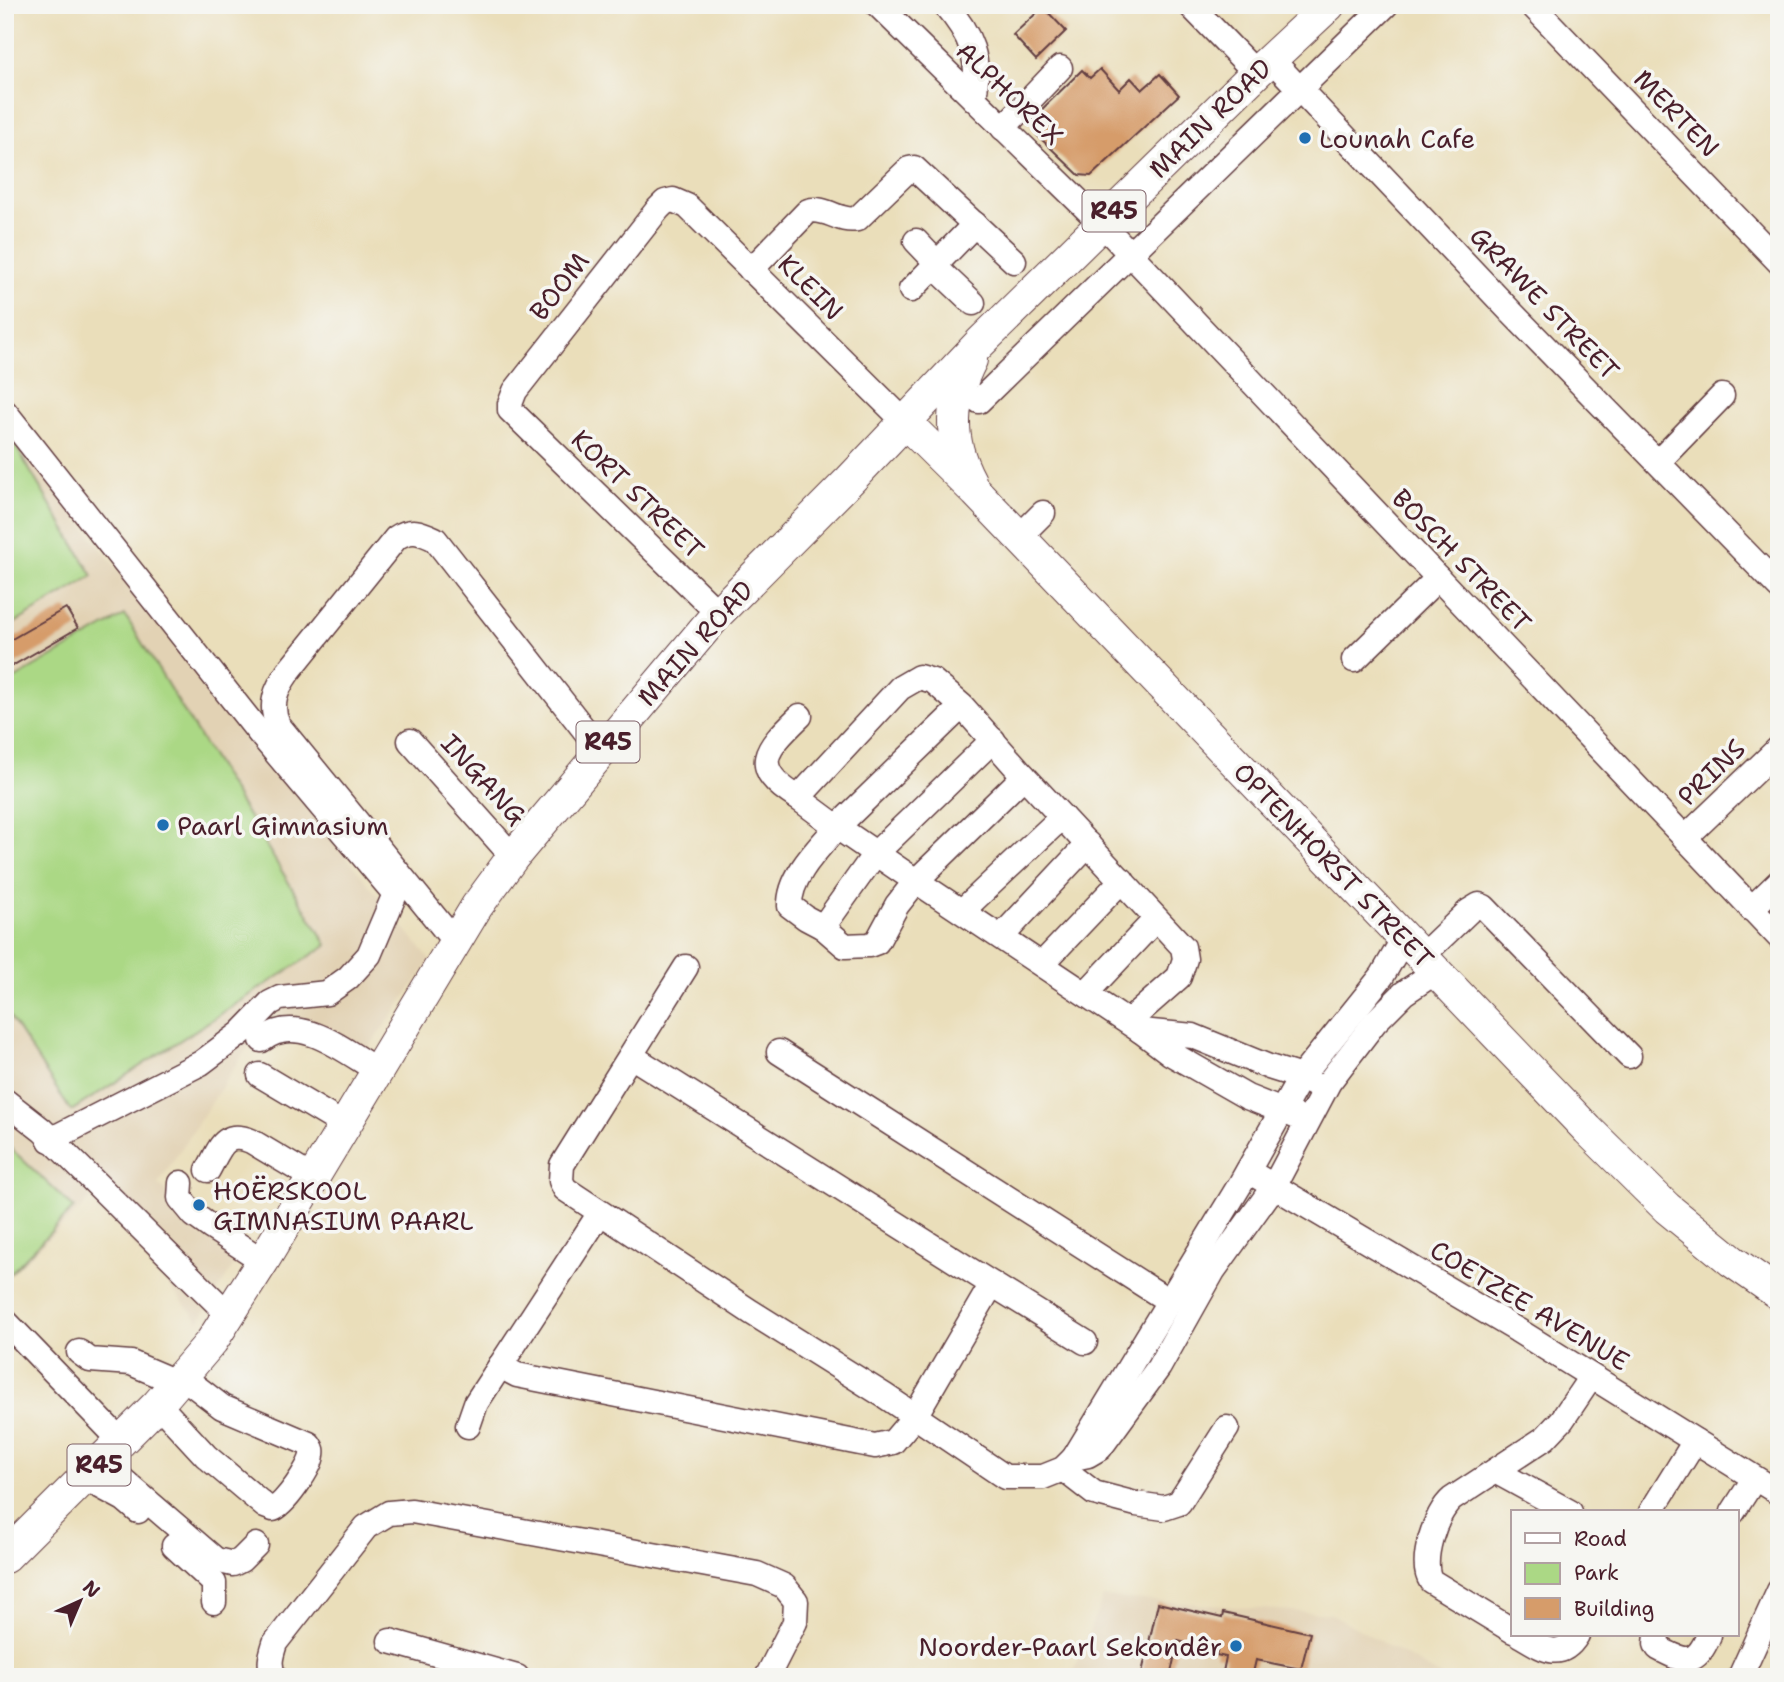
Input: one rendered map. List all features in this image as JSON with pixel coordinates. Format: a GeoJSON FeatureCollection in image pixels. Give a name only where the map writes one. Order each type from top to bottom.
{"type":"FeatureCollection","features":[{"type":"Feature","properties":{"kind":"main road","name":"MAIN ROAD"},"geometry":{"type":"LineString","coordinates":[[5,1557],[173,1388],[212,1341],[451,949],[513,857],[718,613],[850,480],[980,343],[1329,5]]}},
{"type":"Feature","properties":{"kind":"main road"},"geometry":{"type":"LineString","coordinates":[[976,492],[960,458],[953,415],[961,380],[980,343]]}},
{"type":"Feature","properties":{"kind":"main road","name":"OPTENHORST STREET"},"geometry":{"type":"LineString","coordinates":[[904,421],[976,492],[1588,1130],[1667,1208],[1732,1261],[1779,1294]]}},
{"type":"Feature","properties":{"kind":"street","name":"ALPHOREX"},"geometry":{"type":"LineString","coordinates":[[878,5],[1101,223]]}},
{"type":"Feature","properties":{"kind":"street"},"geometry":{"type":"LineString","coordinates":[[945,5],[962,23],[972,45],[977,82],[974,99]]}},
{"type":"Feature","properties":{"kind":"street","name":"GRAWE STREET"},"geometry":{"type":"LineString","coordinates":[[1190,5],[1263,66],[1300,89],[1511,312],[1779,587]]}},
{"type":"Feature","properties":{"kind":"street"},"geometry":{"type":"LineString","coordinates":[[979,401],[1386,5]]}},
{"type":"Feature","properties":{"kind":"street","name":"MERTEN"},"geometry":{"type":"LineString","coordinates":[[1532,5],[1779,262]]}},
{"type":"Feature","properties":{"kind":"street"},"geometry":{"type":"LineString","coordinates":[[1003,128],[1060,68]]}},
{"type":"Feature","properties":{"kind":"street"},"geometry":{"type":"LineString","coordinates":[[751,270],[808,211],[816,209],[848,221],[857,219],[909,169],[914,168],[1014,261]]}},
{"type":"Feature","properties":{"kind":"street","name":"KLEIN"},"geometry":{"type":"LineString","coordinates":[[673,200],[687,206],[904,421]]}},
{"type":"Feature","properties":{"kind":"street","name":"BOOM"},"geometry":{"type":"LineString","coordinates":[[516,418],[510,404],[515,391],[658,209],[673,200]]}},
{"type":"Feature","properties":{"kind":"street","name":"BOSCH STREET"},"geometry":{"type":"LineString","coordinates":[[1101,223],[1779,937]]}},
{"type":"Feature","properties":{"kind":"street"},"geometry":{"type":"LineString","coordinates":[[911,290],[975,224]]}},
{"type":"Feature","properties":{"kind":"street"},"geometry":{"type":"LineString","coordinates":[[916,241],[973,303]]}},
{"type":"Feature","properties":{"kind":"street"},"geometry":{"type":"LineString","coordinates":[[1658,462],[1722,396]]}},
{"type":"Feature","properties":{"kind":"street"},"geometry":{"type":"LineString","coordinates":[[5,412],[261,735],[395,894],[451,949]]}},
{"type":"Feature","properties":{"kind":"street","name":"KORT STREET"},"geometry":{"type":"LineString","coordinates":[[516,418],[718,613]]}},
{"type":"Feature","properties":{"kind":"street"},"geometry":{"type":"LineString","coordinates":[[1018,537],[1043,513]]}},
{"type":"Feature","properties":{"kind":"street"},"geometry":{"type":"LineString","coordinates":[[451,949],[286,736],[275,717],[274,706],[279,685],[288,672],[396,538],[413,530],[435,539],[601,751]]}},
{"type":"Feature","properties":{"kind":"street"},"geometry":{"type":"LineString","coordinates":[[1354,660],[1438,578]]}},
{"type":"Feature","properties":{"kind":"street"},"geometry":{"type":"LineString","coordinates":[[798,798],[901,688],[919,677],[933,681],[962,706],[1183,947],[1185,959],[1179,977],[1135,1026]]}},
{"type":"Feature","properties":{"kind":"street"},"geometry":{"type":"LineString","coordinates":[[962,706],[837,827],[809,861],[796,882],[790,897],[790,906],[823,927],[845,946],[869,946],[877,942],[897,905],[916,881],[1024,776]]}},
{"type":"Feature","properties":{"kind":"street"},"geometry":{"type":"LineString","coordinates":[[800,716],[769,747],[765,761],[769,772],[781,788],[1135,1026],[1170,1053],[1247,1097],[1283,1109],[1308,1122]]}},
{"type":"Feature","properties":{"kind":"street"},"geometry":{"type":"LineString","coordinates":[[823,927],[875,853],[993,740]]}},
{"type":"Feature","properties":{"kind":"street","name":"INGANG"},"geometry":{"type":"LineString","coordinates":[[410,741],[513,857]]}},
{"type":"Feature","properties":{"kind":"street","name":"PRINS"},"geometry":{"type":"LineString","coordinates":[[1685,838],[1779,748]]}},
{"type":"Feature","properties":{"kind":"street"},"geometry":{"type":"LineString","coordinates":[[962,911],[1062,817]]}},
{"type":"Feature","properties":{"kind":"street"},"geometry":{"type":"LineString","coordinates":[[1001,937],[1088,844]]}},
{"type":"Feature","properties":{"kind":"street"},"geometry":{"type":"LineString","coordinates":[[1042,964],[1122,880]]}},
{"type":"Feature","properties":{"kind":"street"},"geometry":{"type":"LineString","coordinates":[[1751,909],[1779,882]]}},
{"type":"Feature","properties":{"kind":"street"},"geometry":{"type":"LineString","coordinates":[[50,1140],[201,1063],[241,1033],[270,1003],[280,998],[327,993],[348,978],[369,955],[395,894]]}},
{"type":"Feature","properties":{"kind":"street"},"geometry":{"type":"LineString","coordinates":[[1068,1463],[1248,1171],[1301,1077],[1382,976],[1421,955],[1469,911],[1479,905],[1484,907],[1629,1056]]}},
{"type":"Feature","properties":{"kind":"street"},"geometry":{"type":"LineString","coordinates":[[1086,993],[1156,919]]}},
{"type":"Feature","properties":{"kind":"street"},"geometry":{"type":"LineString","coordinates":[[686,967],[562,1165],[561,1181],[565,1189],[915,1416],[1004,1477],[1043,1477],[1100,1448],[1133,1404],[1159,1367],[1213,1271],[1274,1186],[1325,1091],[1376,1022],[1404,993],[1421,955]]}},
{"type":"Feature","properties":{"kind":"street"},"geometry":{"type":"LineString","coordinates":[[1135,1026],[1193,1036],[1269,1068],[1301,1077],[1325,1091]]}},
{"type":"Feature","properties":{"kind":"street"},"geometry":{"type":"LineString","coordinates":[[262,1040],[276,1032],[299,1030],[332,1044],[377,1071]]}},
{"type":"Feature","properties":{"kind":"street"},"geometry":{"type":"LineString","coordinates":[[779,1052],[1169,1301]]}},
{"type":"Feature","properties":{"kind":"street"},"geometry":{"type":"LineString","coordinates":[[631,1056],[1085,1342]]}},
{"type":"Feature","properties":{"kind":"street"},"geometry":{"type":"LineString","coordinates":[[260,1076],[344,1125]]}},
{"type":"Feature","properties":{"kind":"street"},"geometry":{"type":"LineString","coordinates":[[5,1101],[50,1140],[229,1315]]}},
{"type":"Feature","properties":{"kind":"street"},"geometry":{"type":"LineString","coordinates":[[208,1170],[223,1143],[240,1137],[313,1178]]}},
{"type":"Feature","properties":{"kind":"street","name":"COETZEE AVENUE"},"geometry":{"type":"LineString","coordinates":[[1248,1171],[1517,1330],[1779,1493]]}},
{"type":"Feature","properties":{"kind":"street"},"geometry":{"type":"LineString","coordinates":[[180,1184],[180,1198],[194,1215],[263,1261]]}},
{"type":"Feature","properties":{"kind":"street"},"geometry":{"type":"LineString","coordinates":[[468,1426],[476,1403],[600,1213]]}},
{"type":"Feature","properties":{"kind":"street"},"geometry":{"type":"LineString","coordinates":[[500,1366],[517,1375],[875,1446],[892,1442],[915,1416],[992,1284]]}},
{"type":"Feature","properties":{"kind":"street"},"geometry":{"type":"LineString","coordinates":[[5,1321],[103,1461],[124,1499],[211,1580],[215,1589],[214,1602]]}},
{"type":"Feature","properties":{"kind":"street"},"geometry":{"type":"LineString","coordinates":[[79,1352],[90,1360],[131,1363],[173,1388],[309,1444],[312,1456],[281,1507],[273,1509],[265,1506],[206,1456],[173,1388]]}},
{"type":"Feature","properties":{"kind":"street"},"geometry":{"type":"LineString","coordinates":[[1511,1630],[1440,1588],[1426,1573],[1436,1523],[1445,1505],[1545,1438],[1591,1377]]}},
{"type":"Feature","properties":{"kind":"street"},"geometry":{"type":"LineString","coordinates":[[1068,1463],[1094,1493],[1164,1508],[1179,1503],[1227,1428]]}},
{"type":"Feature","properties":{"kind":"street"},"geometry":{"type":"LineString","coordinates":[[1652,1510],[1695,1441]]}},
{"type":"Feature","properties":{"kind":"street"},"geometry":{"type":"LineString","coordinates":[[103,1461],[216,1560],[233,1564],[242,1560],[256,1545]]}},
{"type":"Feature","properties":{"kind":"street"},"geometry":{"type":"LineString","coordinates":[[1495,1471],[1566,1510]]}},
{"type":"Feature","properties":{"kind":"street"},"geometry":{"type":"LineString","coordinates":[[1734,1510],[1754,1479]]}},
{"type":"Feature","properties":{"kind":"street"},"geometry":{"type":"LineString","coordinates":[[274,1677],[270,1669],[270,1658],[275,1643],[366,1527],[389,1513],[412,1511],[757,1574],[784,1586],[796,1601],[795,1622],[766,1677]]}},
{"type":"Feature","properties":{"kind":"street"},"geometry":{"type":"LineString","coordinates":[[1741,1677],[1778,1592]]}},
{"type":"Feature","properties":{"kind":"street"},"geometry":{"type":"LineString","coordinates":[[1522,1636],[1554,1651],[1566,1647],[1576,1636]]}},
{"type":"Feature","properties":{"kind":"street"},"geometry":{"type":"LineString","coordinates":[[1657,1636],[1658,1648],[1684,1660],[1691,1660],[1704,1648],[1709,1636]]}},
{"type":"Feature","properties":{"kind":"street"},"geometry":{"type":"LineString","coordinates":[[390,1641],[513,1676]]}},
{"type":"Feature","properties":{"kind":"shaded area","name":"Paarl Gimnasium"},"geometry":{"type":"Polygon","coordinates":[[[5,424],[209,688],[431,961],[365,1053],[271,1012],[158,1184],[237,1260],[199,1321],[93,1197],[5,1280],[5,424]]]}},
{"type":"Feature","properties":{"kind":"shaded area","name":"Noorder-Paarl Sekondêr"},"geometry":{"type":"Polygon","coordinates":[[[1103,1597],[1332,1614],[1443,1677],[1071,1677],[1103,1597]]]}},
{"type":"Feature","properties":{"kind":"green space"},"geometry":{"type":"Polygon","coordinates":[[[13,442],[93,576],[5,629],[5,447],[13,442]]]}},
{"type":"Feature","properties":{"kind":"green space"},"geometry":{"type":"Polygon","coordinates":[[[125,615],[327,945],[71,1111],[5,1009],[5,684],[125,615]]]}},
{"type":"Feature","properties":{"kind":"green space"},"geometry":{"type":"Polygon","coordinates":[[[5,1143],[74,1208],[5,1279],[5,1143]]]}},
{"type":"Feature","properties":{"kind":"building"},"geometry":{"type":"Polygon","coordinates":[[[1043,7],[1066,31],[1036,60],[1013,35],[1043,7]]]}},
{"type":"Feature","properties":{"kind":"building"},"geometry":{"type":"Polygon","coordinates":[[[1100,69],[1119,90],[1131,78],[1142,90],[1160,74],[1179,95],[1091,176],[1079,175],[1037,135],[1042,130],[1032,119],[1082,70],[1090,78],[1100,69]]]}},
{"type":"Feature","properties":{"kind":"building"},"geometry":{"type":"Polygon","coordinates":[[[66,608],[78,628],[5,670],[5,643],[66,608]]]}},
{"type":"Feature","properties":{"kind":"building"},"geometry":{"type":"Polygon","coordinates":[[[1158,1603],[1222,1618],[1223,1613],[1310,1633],[1301,1669],[1256,1660],[1252,1677],[1222,1677],[1226,1657],[1216,1655],[1217,1651],[1178,1641],[1170,1677],[1141,1677],[1158,1603]]]}},
{"type":"Feature","properties":{"kind":"place","name":"Lounah Cafe"},"geometry":{"type":"Point","coordinates":[1305,138]}},
{"type":"Feature","properties":{"kind":"place","name":"Paarl Gimnasium"},"geometry":{"type":"Point","coordinates":[163,825]}},
{"type":"Feature","properties":{"kind":"place","name":"HOËRSKOOL GIMNASIUM PAARL"},"geometry":{"type":"Point","coordinates":[199,1205]}},
{"type":"Feature","properties":{"kind":"place","name":"Noorder-Paarl Sekondêr"},"geometry":{"type":"Point","coordinates":[1236,1646]}}]}
